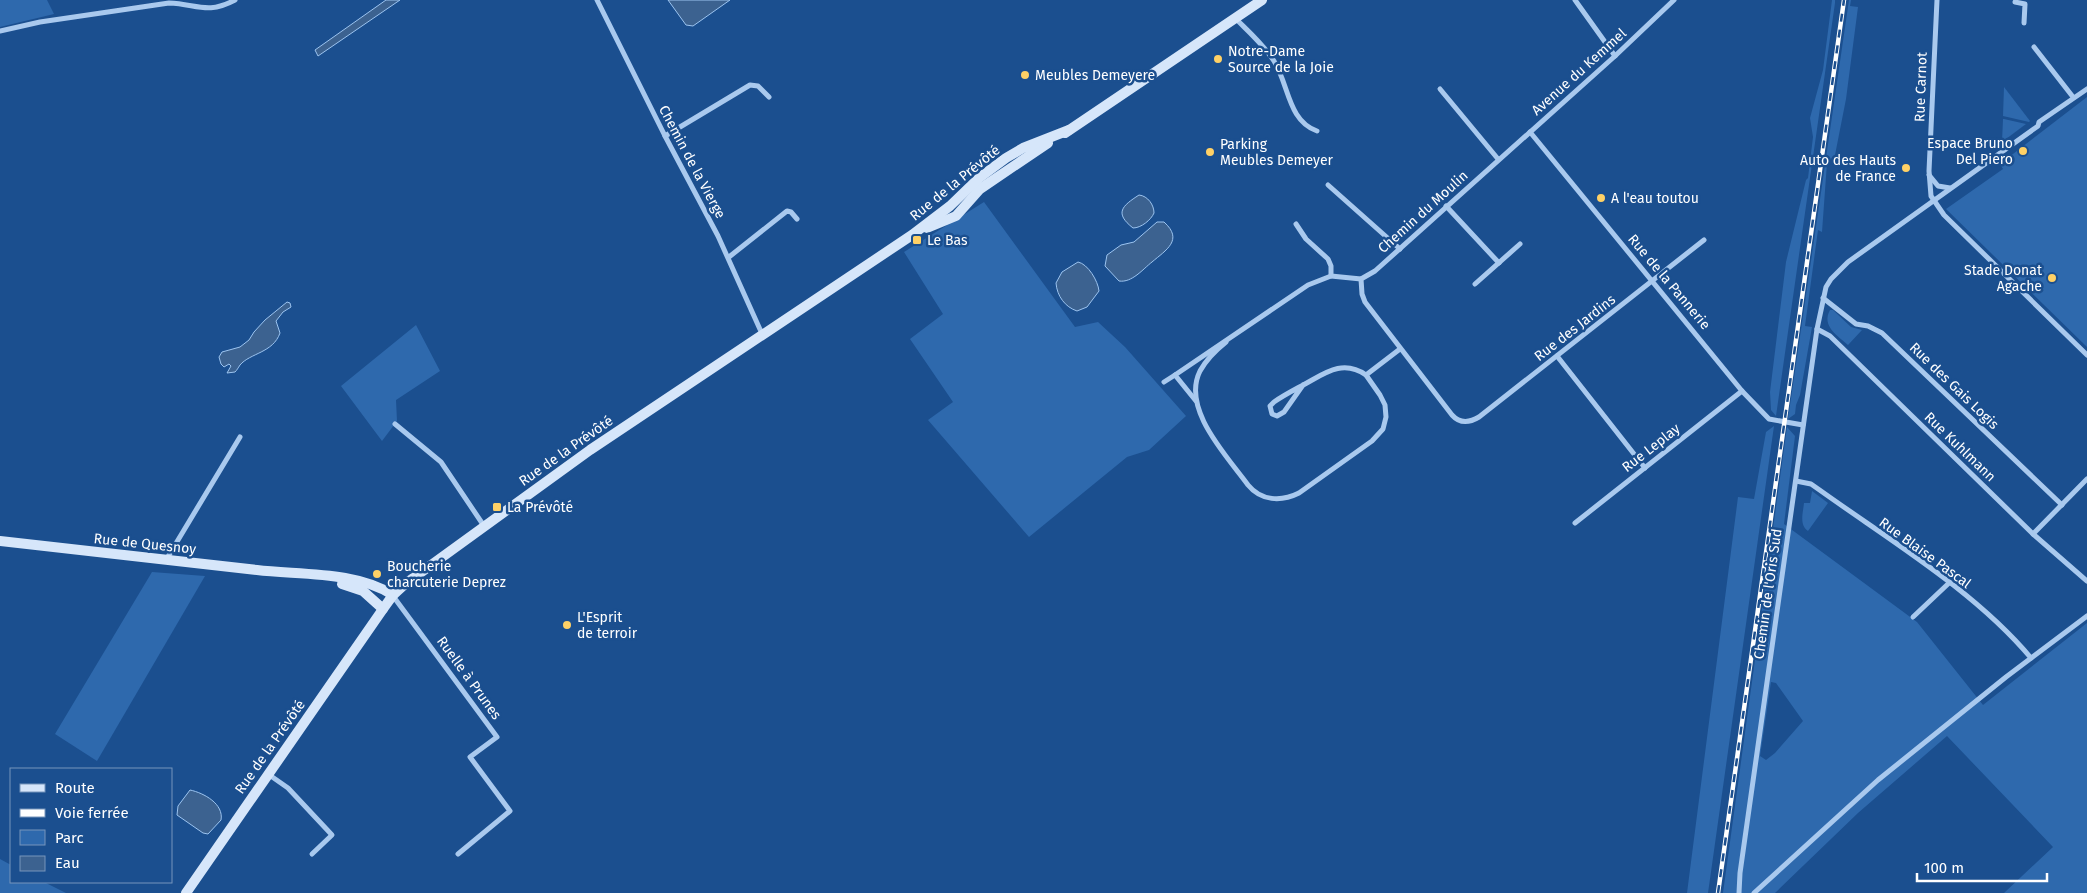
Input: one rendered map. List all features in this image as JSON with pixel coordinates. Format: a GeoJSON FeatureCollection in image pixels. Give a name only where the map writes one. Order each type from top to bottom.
{"type":"FeatureCollection","features":[{"type":"Feature","properties":{"kind":"street"},"geometry":{"type":"LineString","coordinates":[[0,31],[40,22],[156,5],[181,4],[205,9],[223,6],[235,0]]}},
{"type":"Feature","properties":{"kind":"street","name":"Chemin de la Vierge"},"geometry":{"type":"LineString","coordinates":[[597,0],[729,258],[763,336]]}},
{"type":"Feature","properties":{"kind":"street","name":"Rue de la Prévôté"},"geometry":{"type":"LineString","coordinates":[[186,893],[383,609],[393,595],[405,584],[590,450],[740,348],[763,336],[912,235],[952,219],[960,213],[973,196],[990,182],[1262,0]]}},
{"type":"Feature","properties":{"kind":"street"},"geometry":{"type":"LineString","coordinates":[[1575,0],[1615,56]]}},
{"type":"Feature","properties":{"kind":"street","name":"Avenue du Kemmel"},"geometry":{"type":"LineString","coordinates":[[1498,159],[1615,56],[1674,0]]}},
{"type":"Feature","properties":{"kind":"street","name":"Rue Carnot"},"geometry":{"type":"LineString","coordinates":[[1933,200],[1929,190],[1929,174],[1936,0]]}},
{"type":"Feature","properties":{"kind":"street"},"geometry":{"type":"LineString","coordinates":[[2015,2],[2025,4],[2031,0]]}},
{"type":"Feature","properties":{"kind":"street"},"geometry":{"type":"LineString","coordinates":[[2024,23],[2025,4]]}},
{"type":"Feature","properties":{"kind":"street"},"geometry":{"type":"LineString","coordinates":[[1235,18],[1261,44],[1273,60],[1282,76],[1292,107],[1302,122],[1317,131]]}},
{"type":"Feature","properties":{"kind":"street"},"geometry":{"type":"LineString","coordinates":[[2034,47],[2073,97]]}},
{"type":"Feature","properties":{"kind":"street"},"geometry":{"type":"LineString","coordinates":[[665,136],[750,85],[758,86],[769,97]]}},
{"type":"Feature","properties":{"kind":"street"},"geometry":{"type":"LineString","coordinates":[[1440,89],[1498,159]]}},
{"type":"Feature","properties":{"kind":"street","name":"Chemin de l'Oris Sud"},"geometry":{"type":"LineString","coordinates":[[1739,893],[1740,874],[1817,330],[1823,298],[1831,279],[1837,271],[2038,126],[2039,122],[2073,97],[2087,89]]}},
{"type":"Feature","properties":{"kind":"street","name":"Rue de la Pannerie"},"geometry":{"type":"LineString","coordinates":[[1530,132],[1742,391],[1769,419],[1803,425]]}},
{"type":"Feature","properties":{"kind":"street","name":"Chemin du Moulin"},"geometry":{"type":"LineString","coordinates":[[1361,279],[1370,275],[1400,249],[1498,159]]}},
{"type":"Feature","properties":{"kind":"street"},"geometry":{"type":"LineString","coordinates":[[1929,174],[1938,186],[1951,188]]}},
{"type":"Feature","properties":{"kind":"street"},"geometry":{"type":"LineString","coordinates":[[1328,185],[1400,249]]}},
{"type":"Feature","properties":{"kind":"street"},"geometry":{"type":"LineString","coordinates":[[1933,200],[1944,216],[2087,354]]}},
{"type":"Feature","properties":{"kind":"street"},"geometry":{"type":"LineString","coordinates":[[1446,206],[1499,263]]}},
{"type":"Feature","properties":{"kind":"street"},"geometry":{"type":"LineString","coordinates":[[729,258],[787,212],[791,212],[797,219]]}},
{"type":"Feature","properties":{"kind":"street"},"geometry":{"type":"LineString","coordinates":[[1296,224],[1306,239],[1328,259],[1331,266],[1331,276]]}},
{"type":"Feature","properties":{"kind":"street","name":"Rue des Jardins"},"geometry":{"type":"LineString","coordinates":[[1400,348],[1455,418],[1465,422],[1479,417],[1704,240]]}},
{"type":"Feature","properties":{"kind":"street"},"geometry":{"type":"LineString","coordinates":[[1475,284],[1520,244]]}},
{"type":"Feature","properties":{"kind":"street"},"geometry":{"type":"LineString","coordinates":[[1164,382],[1308,285],[1331,276],[1361,279],[1362,294],[1365,302],[1400,348],[1366,375]]}},
{"type":"Feature","properties":{"kind":"street","name":"Rue des Gais Logis"},"geometry":{"type":"LineString","coordinates":[[1823,298],[1848,320],[1856,324],[1875,328],[1882,333],[2062,505]]}},
{"type":"Feature","properties":{"kind":"street","name":"Rue Kuhlmann"},"geometry":{"type":"LineString","coordinates":[[1817,330],[1830,336],[2033,534],[2087,581]]}},
{"type":"Feature","properties":{"kind":"street"},"geometry":{"type":"LineString","coordinates":[[1196,402],[1196,389],[1200,372],[1226,342]]}},
{"type":"Feature","properties":{"kind":"street"},"geometry":{"type":"LineString","coordinates":[[1557,356],[1645,468]]}},
{"type":"Feature","properties":{"kind":"street"},"geometry":{"type":"LineString","coordinates":[[1175,375],[1196,402],[1207,427],[1252,489],[1268,498],[1284,499],[1299,493],[1379,434],[1386,417],[1385,406],[1380,395],[1366,375],[1351,368],[1335,368],[1303,385],[1272,403],[1270,408],[1272,414],[1278,416],[1284,412],[1303,385]]}},
{"type":"Feature","properties":{"kind":"street","name":"Rue Leplay"},"geometry":{"type":"LineString","coordinates":[[1575,523],[1742,391]]}},
{"type":"Feature","properties":{"kind":"street"},"geometry":{"type":"LineString","coordinates":[[395,424],[440,462],[484,526]]}},
{"type":"Feature","properties":{"kind":"street"},"geometry":{"type":"LineString","coordinates":[[166,560],[240,437]]}},
{"type":"Feature","properties":{"kind":"street"},"geometry":{"type":"LineString","coordinates":[[2033,534],[2087,479]]}},
{"type":"Feature","properties":{"kind":"street","name":"Rue Blaise Pascal"},"geometry":{"type":"LineString","coordinates":[[1796,481],[1810,484],[1821,491],[1949,583],[1990,616],[2031,658]]}},
{"type":"Feature","properties":{"kind":"street","name":"Rue de Quesnoy"},"geometry":{"type":"LineString","coordinates":[[0,541],[363,581],[383,588],[393,595]]}},
{"type":"Feature","properties":{"kind":"street","name":"Rue de Quesnoy"},"geometry":{"type":"LineString","coordinates":[[288,574],[354,587],[363,591],[383,609]]}},
{"type":"Feature","properties":{"kind":"street"},"geometry":{"type":"LineString","coordinates":[[1913,617],[1949,583]]}},
{"type":"Feature","properties":{"kind":"street","name":"Ruelle à Prunes"},"geometry":{"type":"LineString","coordinates":[[393,595],[497,736],[470,757],[510,811],[458,854]]}},
{"type":"Feature","properties":{"kind":"street"},"geometry":{"type":"LineString","coordinates":[[1754,893],[1878,780],[2031,658],[2087,616]]}},
{"type":"Feature","properties":{"kind":"street"},"geometry":{"type":"LineString","coordinates":[[268,774],[288,788],[332,835],[312,854]]}},
{"type":"Feature","properties":{"kind":"green space"},"geometry":{"type":"Polygon","coordinates":[[[0,0],[47,0],[54,14],[0,27],[0,0]]]}},
{"type":"Feature","properties":{"kind":"green space"},"geometry":{"type":"Polygon","coordinates":[[[1832,0],[1835,0],[1835,3],[1776,416],[1771,410],[1770,392],[1786,262],[1808,178],[1813,137],[1810,118],[1823,70],[1832,0]]]}},
{"type":"Feature","properties":{"kind":"green space"},"geometry":{"type":"Polygon","coordinates":[[[1849,0],[1851,0],[1850,6],[1858,7],[1846,99],[1835,155],[1827,163],[1822,232],[1818,230],[1805,326],[1812,327],[1800,395],[1795,414],[1788,419],[1849,0]]]}},
{"type":"Feature","properties":{"kind":"green space"},"geometry":{"type":"Polygon","coordinates":[[[2004,87],[2030,121],[2029,122],[2003,116],[2004,87]]]}},
{"type":"Feature","properties":{"kind":"green space","name":"Stade Donat Agache"},"geometry":{"type":"Polygon","coordinates":[[[2087,97],[2087,347],[1946,209],[2003,169],[2000,164],[2087,97]]]}},
{"type":"Feature","properties":{"kind":"green space"},"geometry":{"type":"Polygon","coordinates":[[[2004,119],[2026,124],[2002,142],[2004,119]]]}},
{"type":"Feature","properties":{"kind":"green space"},"geometry":{"type":"Polygon","coordinates":[[[984,202],[1075,327],[1098,322],[1125,347],[1186,416],[1149,450],[1127,457],[1029,537],[928,420],[953,402],[910,339],[943,314],[904,252],[984,202]]]}},
{"type":"Feature","properties":{"kind":"green space"},"geometry":{"type":"Polygon","coordinates":[[[1830,310],[1833,310],[1851,327],[1862,330],[1848,345],[1829,326],[1828,316],[1830,310]]]}},
{"type":"Feature","properties":{"kind":"green space"},"geometry":{"type":"Polygon","coordinates":[[[416,325],[440,371],[396,400],[397,421],[382,441],[341,386],[416,325]]]}},
{"type":"Feature","properties":{"kind":"green space"},"geometry":{"type":"Polygon","coordinates":[[[1774,426],[1708,893],[1687,893],[1738,497],[1754,499],[1766,432],[1774,426]]]}},
{"type":"Feature","properties":{"kind":"green space"},"geometry":{"type":"Polygon","coordinates":[[[1787,427],[1795,436],[1784,524],[1917,622],[1983,705],[2087,623],[2087,893],[2004,893],[2053,847],[1947,736],[1858,813],[1775,893],[1723,893],[1787,427]],[[1771,682],[1760,756],[1766,760],[1775,753],[1803,721],[1776,683],[1771,682]]]}},
{"type":"Feature","properties":{"kind":"green space"},"geometry":{"type":"Polygon","coordinates":[[[1812,491],[1828,503],[1808,531],[1803,526],[1802,515],[1804,503],[1810,503],[1812,491]]]}},
{"type":"Feature","properties":{"kind":"green space"},"geometry":{"type":"Polygon","coordinates":[[[152,572],[205,576],[97,761],[55,734],[152,572]]]}},
{"type":"Feature","properties":{"kind":"green space"},"geometry":{"type":"Polygon","coordinates":[[[0,859],[10,864],[10,883],[46,883],[66,893],[0,893],[0,859]]]}},
{"type":"Feature","properties":{"kind":"water"},"geometry":{"type":"Polygon","coordinates":[[[386,0],[400,0],[318,56],[315,50],[386,0]]]}},
{"type":"Feature","properties":{"kind":"water"},"geometry":{"type":"Polygon","coordinates":[[[668,0],[730,0],[693,26],[686,25],[668,0]]]}},
{"type":"Feature","properties":{"kind":"water"},"geometry":{"type":"Polygon","coordinates":[[[1139,195],[1150,201],[1154,213],[1145,223],[1133,228],[1127,223],[1122,214],[1125,206],[1139,195]]]}},
{"type":"Feature","properties":{"kind":"water"},"geometry":{"type":"Polygon","coordinates":[[[1157,222],[1164,222],[1170,228],[1173,234],[1171,244],[1137,275],[1128,280],[1119,281],[1105,266],[1107,255],[1121,245],[1134,242],[1157,222]]]}},
{"type":"Feature","properties":{"kind":"water"},"geometry":{"type":"Polygon","coordinates":[[[1078,262],[1082,263],[1092,274],[1099,291],[1087,307],[1077,311],[1069,307],[1062,300],[1056,283],[1062,272],[1078,262]]]}},
{"type":"Feature","properties":{"kind":"water"},"geometry":{"type":"Polygon","coordinates":[[[287,302],[290,303],[291,307],[283,312],[276,321],[280,333],[277,340],[267,349],[244,361],[235,372],[227,373],[231,366],[229,364],[224,367],[221,364],[219,357],[222,352],[240,347],[249,340],[265,320],[287,302]]]}},
{"type":"Feature","properties":{"kind":"water"},"geometry":{"type":"Polygon","coordinates":[[[190,790],[212,800],[219,809],[221,820],[208,834],[203,833],[177,815],[178,806],[190,790]]]}},
{"type":"Feature","properties":{"kind":"railway"},"geometry":{"type":"LineString","coordinates":[[1718,893],[1844,0]]}},
{"type":"Feature","properties":{"kind":"place","name":"Notre-Dame Source de la Joie"},"geometry":{"type":"Point","coordinates":[1218,59]}},
{"type":"Feature","properties":{"kind":"place","name":"Meubles Demeyere"},"geometry":{"type":"Point","coordinates":[1025,75]}},
{"type":"Feature","properties":{"kind":"place","name":"Espace Bruno Del Piero"},"geometry":{"type":"Point","coordinates":[2023,151]}},
{"type":"Feature","properties":{"kind":"place","name":"Parking Meubles Demeyer"},"geometry":{"type":"Point","coordinates":[1210,152]}},
{"type":"Feature","properties":{"kind":"place","name":"Auto des Hauts de France"},"geometry":{"type":"Point","coordinates":[1906,168]}},
{"type":"Feature","properties":{"kind":"place","name":"A l'eau toutou"},"geometry":{"type":"Point","coordinates":[1601,198]}},
{"type":"Feature","properties":{"kind":"place","name":"Le Bas"},"geometry":{"type":"Point","coordinates":[917,240]}},
{"type":"Feature","properties":{"kind":"place","name":"Stade Donat Agache"},"geometry":{"type":"Point","coordinates":[2052,278]}},
{"type":"Feature","properties":{"kind":"place","name":"La Prévôté"},"geometry":{"type":"Point","coordinates":[497,507]}},
{"type":"Feature","properties":{"kind":"place","name":"Boucherie charcuterie Deprez"},"geometry":{"type":"Point","coordinates":[377,574]}},
{"type":"Feature","properties":{"kind":"place","name":"L'Esprit de terroir"},"geometry":{"type":"Point","coordinates":[567,625]}}]}
